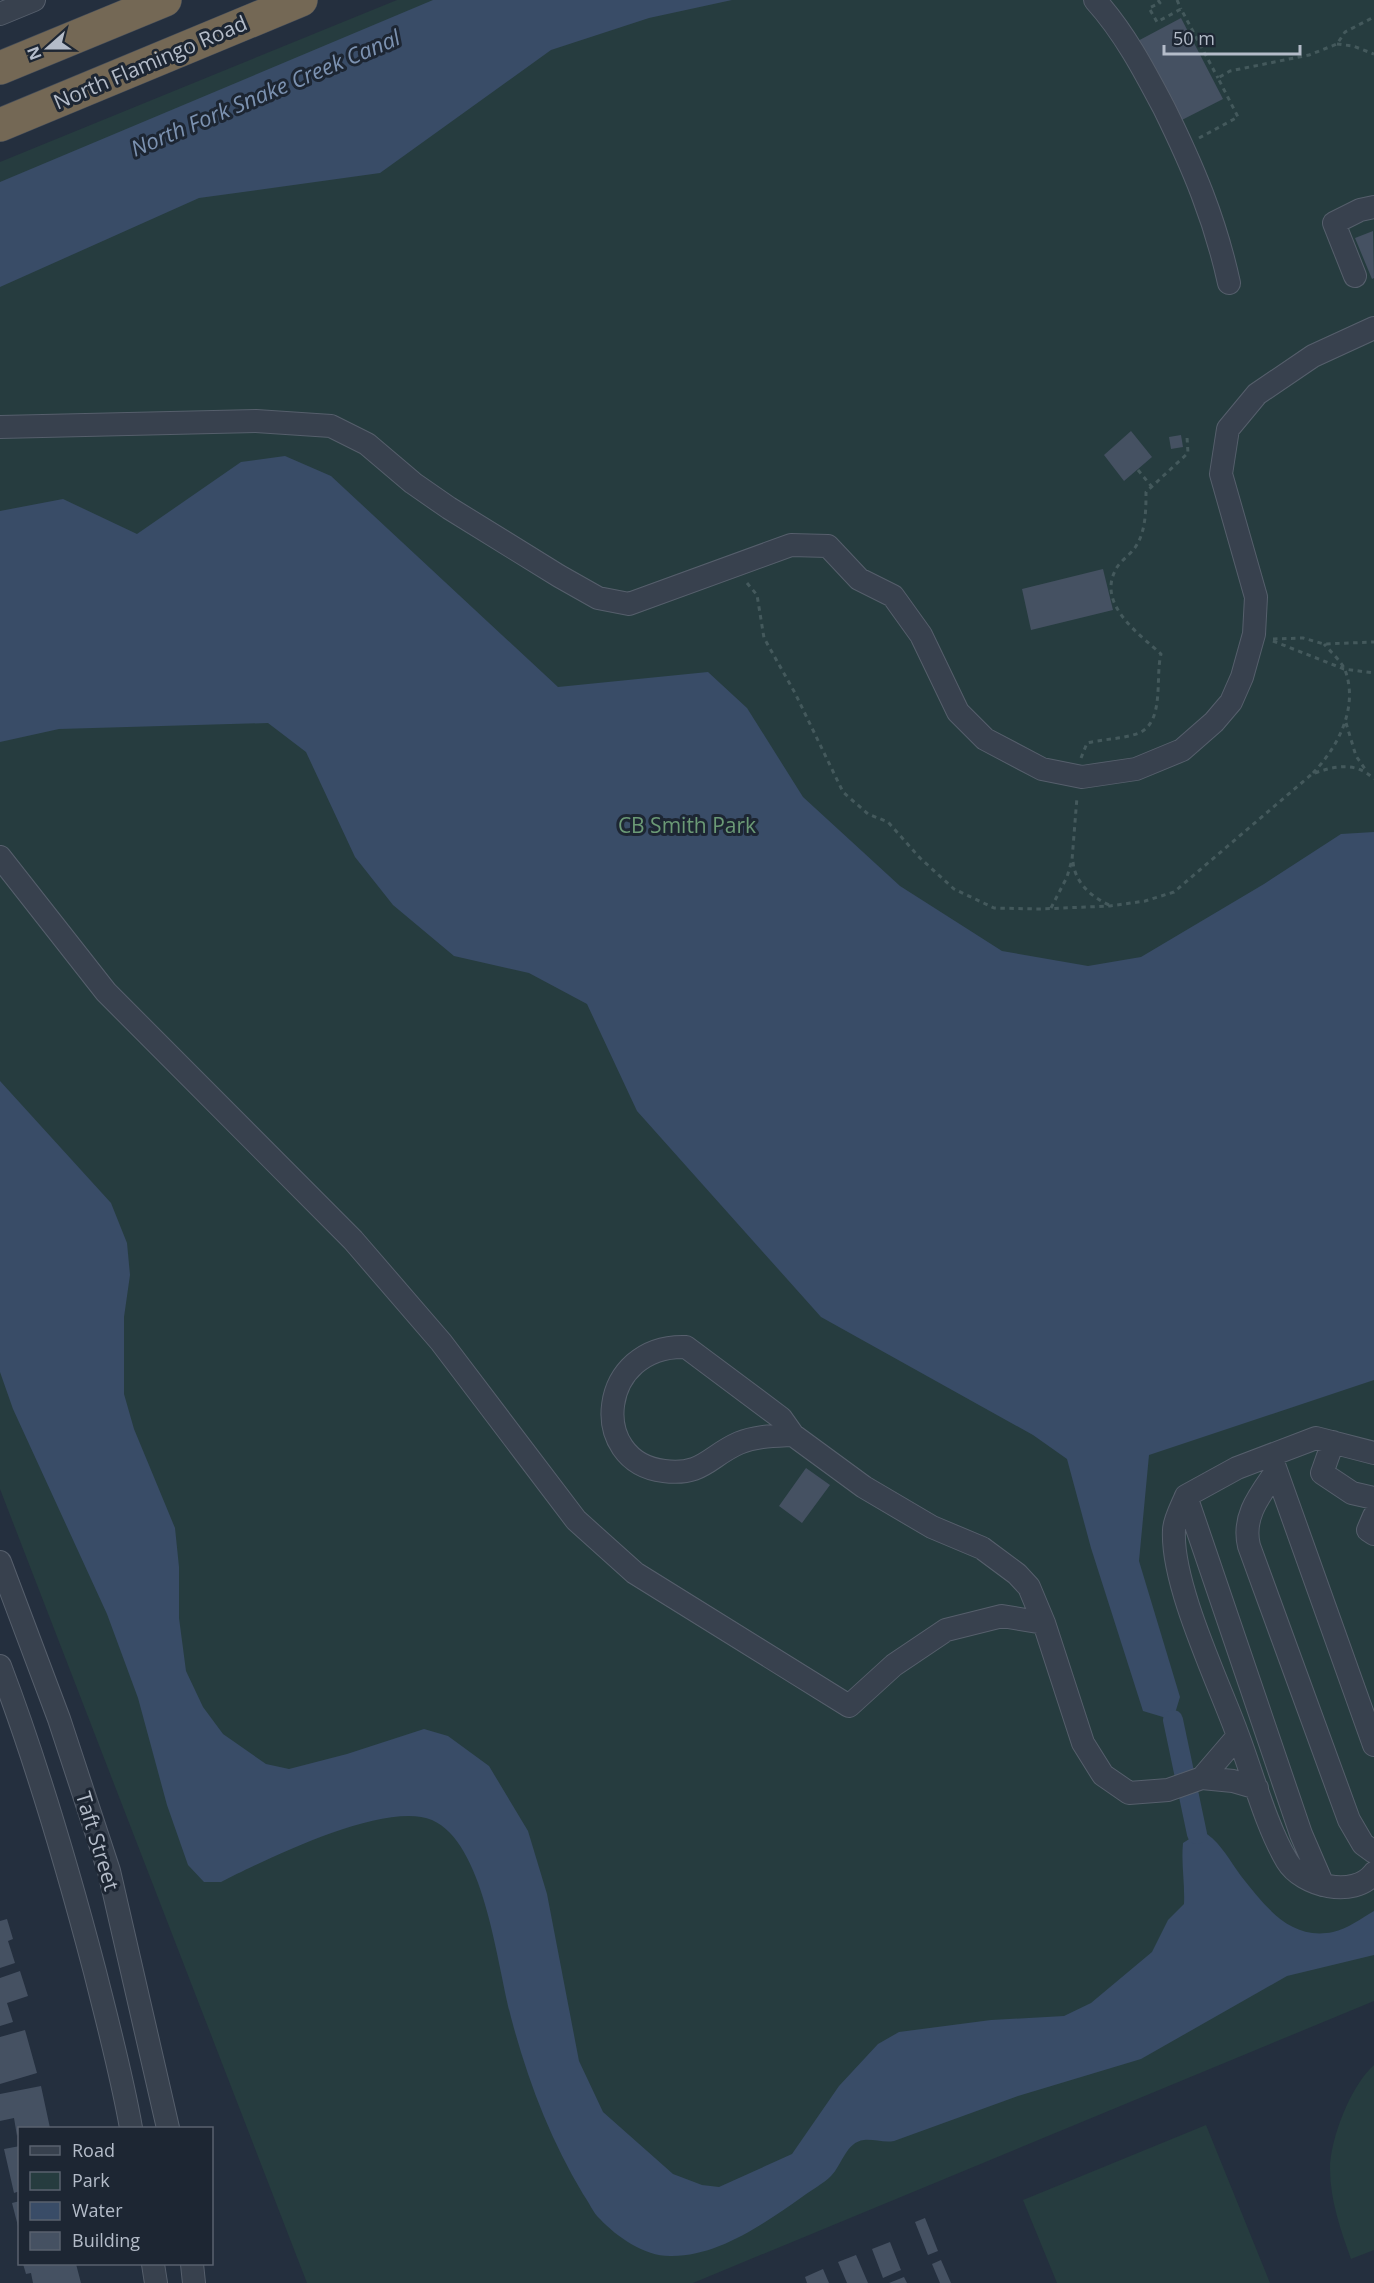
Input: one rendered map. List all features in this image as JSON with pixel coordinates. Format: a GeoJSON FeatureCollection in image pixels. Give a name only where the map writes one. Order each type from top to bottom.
{"type":"FeatureCollection","features":[{"type":"Feature","properties":{"kind":"highway"},"geometry":{"type":"LineString","coordinates":[[0,68],[165,0]]}},
{"type":"Feature","properties":{"kind":"highway","name":"North Flamingo Road"},"geometry":{"type":"LineString","coordinates":[[0,125],[301,0]]}},
{"type":"Feature","properties":{"kind":"street"},"geometry":{"type":"LineString","coordinates":[[0,14],[34,0]]}},
{"type":"Feature","properties":{"kind":"street"},"geometry":{"type":"LineString","coordinates":[[1095,0],[1130,45],[1183,146],[1205,195],[1229,283]]}},
{"type":"Feature","properties":{"kind":"street"},"geometry":{"type":"LineString","coordinates":[[1355,276],[1334,223],[1359,210],[1374,207]]}},
{"type":"Feature","properties":{"kind":"street"},"geometry":{"type":"LineString","coordinates":[[0,427],[256,421],[332,426],[367,444],[413,483],[449,508],[598,598],[629,604],[791,545],[828,546],[859,579],[894,596],[921,635],[958,712],[986,739],[1042,769],[1082,777],[1136,769],[1182,750],[1231,702],[1242,677],[1254,634],[1256,597],[1221,474],[1228,429],[1257,394],[1313,356],[1374,328]]}},
{"type":"Feature","properties":{"kind":"street"},"geometry":{"type":"LineString","coordinates":[[0,857],[106,992],[353,1240],[441,1342],[576,1520],[635,1573],[849,1706],[894,1665],[946,1630],[1002,1616],[1044,1623]]}},
{"type":"Feature","properties":{"kind":"street"},"geometry":{"type":"LineString","coordinates":[[793,1435],[761,1436],[737,1444],[704,1466],[685,1472],[662,1471],[642,1465],[627,1452],[618,1438],[612,1402],[619,1382],[630,1366],[652,1351],[670,1346],[686,1347],[781,1418],[793,1435],[864,1487],[932,1527],[982,1548],[1017,1574],[1029,1587],[1044,1623],[1083,1743],[1103,1775],[1129,1793],[1168,1790],[1201,1778],[1233,1781],[1257,1788]]}},
{"type":"Feature","properties":{"kind":"street"},"geometry":{"type":"LineString","coordinates":[[1374,1453],[1316,1438],[1274,1464],[1237,1468],[1196,1488],[1186,1496],[1174,1529],[1180,1580],[1257,1788],[1288,1862],[1305,1879],[1323,1885],[1352,1887],[1370,1879],[1374,1873]]}},
{"type":"Feature","properties":{"kind":"street"},"geometry":{"type":"LineString","coordinates":[[1333,1442],[1322,1473],[1352,1493],[1374,1498]]}},
{"type":"Feature","properties":{"kind":"street"},"geometry":{"type":"LineString","coordinates":[[1274,1464],[1374,1745]]}},
{"type":"Feature","properties":{"kind":"street"},"geometry":{"type":"LineString","coordinates":[[1274,1464],[1251,1512],[1248,1523],[1249,1546],[1349,1820],[1364,1844],[1374,1852]]}},
{"type":"Feature","properties":{"kind":"street"},"geometry":{"type":"LineString","coordinates":[[1186,1496],[1301,1834],[1323,1885]]}},
{"type":"Feature","properties":{"kind":"street"},"geometry":{"type":"LineString","coordinates":[[1374,1516],[1368,1530],[1374,1534]]}},
{"type":"Feature","properties":{"kind":"street","name":"Taft Street"},"geometry":{"type":"LineString","coordinates":[[0,1562],[59,1719],[109,1871],[168,2127]]}},
{"type":"Feature","properties":{"kind":"street","name":"Taft Street"},"geometry":{"type":"LineString","coordinates":[[0,1666],[24,1729],[71,1878],[123,2083],[131,2127]]}},
{"type":"Feature","properties":{"kind":"street"},"geometry":{"type":"LineString","coordinates":[[1201,1778],[1238,1736]]}},
{"type":"Feature","properties":{"kind":"street"},"geometry":{"type":"LineString","coordinates":[[153,2265],[156,2283]]}},
{"type":"Feature","properties":{"kind":"street"},"geometry":{"type":"LineString","coordinates":[[192,2265],[194,2283]]}},
{"type":"Feature","properties":{"kind":"path"},"geometry":{"type":"LineString","coordinates":[[1165,0],[1149,8],[1157,22],[1181,9]]}},
{"type":"Feature","properties":{"kind":"path"},"geometry":{"type":"LineString","coordinates":[[1177,0],[1238,117],[1183,146]]}},
{"type":"Feature","properties":{"kind":"path"},"geometry":{"type":"LineString","coordinates":[[1337,44],[1345,32],[1374,17]]}},
{"type":"Feature","properties":{"kind":"path"},"geometry":{"type":"LineString","coordinates":[[1218,78],[1230,71],[1309,55],[1337,44],[1353,46],[1374,54]]}},
{"type":"Feature","properties":{"kind":"path"},"geometry":{"type":"LineString","coordinates":[[1080,762],[1087,743],[1138,733],[1151,725],[1155,712],[1157,670],[1161,654],[1133,630],[1120,614],[1113,598],[1111,582],[1116,569],[1137,546],[1146,511],[1146,492],[1188,453],[1187,437]]}},
{"type":"Feature","properties":{"kind":"path"},"geometry":{"type":"LineString","coordinates":[[1138,470],[1152,487]]}},
{"type":"Feature","properties":{"kind":"path"},"geometry":{"type":"LineString","coordinates":[[734,566],[757,595],[764,638],[795,693],[843,792],[868,814],[888,822],[920,858],[954,889],[994,908],[1110,906],[1145,901],[1174,892],[1312,774],[1329,756],[1346,722],[1349,694],[1344,669],[1324,644]]}},
{"type":"Feature","properties":{"kind":"path"},"geometry":{"type":"LineString","coordinates":[[1374,642],[1324,644],[1303,638],[1268,639],[1344,669],[1374,673]]}},
{"type":"Feature","properties":{"kind":"path"},"geometry":{"type":"LineString","coordinates":[[1346,722],[1356,756],[1374,779]]}},
{"type":"Feature","properties":{"kind":"path"},"geometry":{"type":"LineString","coordinates":[[1312,774],[1329,768],[1349,766],[1366,771]]}},
{"type":"Feature","properties":{"kind":"path"},"geometry":{"type":"LineString","coordinates":[[1051,908],[1067,877],[1072,860],[1078,786]]}},
{"type":"Feature","properties":{"kind":"path"},"geometry":{"type":"LineString","coordinates":[[1072,860],[1079,880],[1095,898],[1110,906]]}},
{"type":"Feature","properties":{"kind":"green space","name":"CB Smith Park"},"geometry":{"type":"Polygon","coordinates":[[[397,0],[1374,0],[1374,2001],[693,2283],[307,2283],[0,1489],[0,162],[397,0]]]}},
{"type":"Feature","properties":{"kind":"green space"},"geometry":{"type":"Polygon","coordinates":[[[1374,2065],[1374,2250],[1351,2259],[1334,2204],[1330,2181],[1331,2157],[1343,2113],[1357,2085],[1374,2065]]]}},
{"type":"Feature","properties":{"kind":"green space"},"geometry":{"type":"Polygon","coordinates":[[[1206,2125],[1270,2283],[1057,2283],[1023,2200],[1206,2125]]]}},
{"type":"Feature","properties":{"kind":"water","name":"North Fork Snake Creek Canal"},"geometry":{"type":"Polygon","coordinates":[[[433,0],[732,0],[649,18],[551,50],[380,173],[199,198],[0,287],[0,182],[433,0]]]}},
{"type":"Feature","properties":{"kind":"water"},"geometry":{"type":"Polygon","coordinates":[[[285,456],[331,476],[558,687],[708,672],[747,708],[803,797],[900,886],[1002,951],[1088,966],[1141,957],[1264,884],[1341,834],[1374,832],[1374,1380],[1149,1455],[1139,1561],[1180,1697],[1173,1720],[1143,1711],[1091,1548],[1067,1459],[1033,1435],[821,1317],[637,1111],[587,1004],[529,973],[454,956],[393,905],[355,857],[306,752],[268,723],[59,729],[0,742],[0,511],[63,499],[137,534],[241,462],[285,456]]]}},
{"type":"Feature","properties":{"kind":"water"},"geometry":{"type":"Polygon","coordinates":[[[0,1081],[111,1203],[127,1243],[130,1275],[124,1317],[124,1394],[134,1429],[175,1528],[179,1567],[179,1618],[186,1671],[203,1707],[223,1734],[266,1764],[289,1769],[347,1754],[424,1729],[448,1736],[489,1766],[528,1831],[547,1894],[579,2061],[603,2112],[673,2174],[702,2185],[719,2187],[792,2154],[839,2086],[878,2044],[899,2032],[991,2020],[1064,2016],[1091,2003],[1152,1952],[1168,1920],[1184,1904],[1183,1843],[1197,1834],[1207,1834],[1212,1838],[1259,1899],[1291,1926],[1318,1933],[1333,1932],[1349,1926],[1374,1911],[1374,1955],[1287,1976],[1141,2059],[1018,2096],[894,2141],[864,2140],[858,2142],[849,2149],[835,2171],[824,2182],[757,2227],[723,2245],[688,2255],[670,2256],[650,2253],[623,2239],[595,2214],[571,2174],[551,2132],[518,2043],[487,1910],[477,1880],[465,1854],[450,1833],[432,1820],[411,1816],[385,1818],[325,1835],[221,1882],[204,1882],[188,1865],[167,1805],[138,1698],[107,1614],[13,1409],[0,1372],[0,1081]]]}},
{"type":"Feature","properties":{"kind":"building"},"geometry":{"type":"Polygon","coordinates":[[[1181,18],[1223,99],[1176,123],[1134,43],[1181,18]]]}},
{"type":"Feature","properties":{"kind":"building"},"geometry":{"type":"Polygon","coordinates":[[[1373,231],[1374,278],[1372,279],[1355,238],[1373,231]]]}},
{"type":"Feature","properties":{"kind":"building"},"geometry":{"type":"Polygon","coordinates":[[[1131,431],[1152,457],[1124,481],[1104,455],[1131,431]]]}},
{"type":"Feature","properties":{"kind":"building"},"geometry":{"type":"Polygon","coordinates":[[[1181,435],[1183,447],[1171,449],[1169,437],[1181,435]]]}},
{"type":"Feature","properties":{"kind":"building"},"geometry":{"type":"Polygon","coordinates":[[[1103,569],[1113,610],[1031,630],[1022,589],[1103,569]]]}},
{"type":"Feature","properties":{"kind":"building"},"geometry":{"type":"Polygon","coordinates":[[[806,1468],[830,1485],[802,1523],[779,1506],[806,1468]]]}},
{"type":"Feature","properties":{"kind":"building"},"geometry":{"type":"Polygon","coordinates":[[[7,1919],[13,1939],[8,1941],[15,1963],[0,1968],[0,1921],[7,1919]]]}},
{"type":"Feature","properties":{"kind":"building"},"geometry":{"type":"Polygon","coordinates":[[[20,1971],[28,1996],[7,2003],[13,2022],[0,2026],[0,1978],[20,1971]]]}},
{"type":"Feature","properties":{"kind":"building"},"geometry":{"type":"Polygon","coordinates":[[[25,2030],[37,2073],[0,2084],[0,2037],[25,2030]]]}},
{"type":"Feature","properties":{"kind":"building"},"geometry":{"type":"Polygon","coordinates":[[[41,2086],[50,2127],[18,2127],[17,2136],[14,2118],[0,2121],[0,2094],[41,2086]]]}},
{"type":"Feature","properties":{"kind":"building"},"geometry":{"type":"Polygon","coordinates":[[[18,2146],[18,2192],[14,2193],[4,2149],[18,2146]]]}},
{"type":"Feature","properties":{"kind":"building"},"geometry":{"type":"Polygon","coordinates":[[[18,2202],[18,2226],[12,2203],[18,2202]]]}},
{"type":"Feature","properties":{"kind":"building"},"geometry":{"type":"Polygon","coordinates":[[[925,2218],[938,2251],[928,2255],[915,2222],[925,2218]]]}},
{"type":"Feature","properties":{"kind":"building"},"geometry":{"type":"Polygon","coordinates":[[[890,2242],[901,2270],[883,2278],[872,2249],[890,2242]]]}},
{"type":"Feature","properties":{"kind":"building"},"geometry":{"type":"Polygon","coordinates":[[[856,2255],[868,2283],[847,2283],[838,2262],[856,2255]]]}},
{"type":"Feature","properties":{"kind":"building"},"geometry":{"type":"Polygon","coordinates":[[[941,2260],[951,2283],[940,2283],[932,2264],[941,2260]]]}},
{"type":"Feature","properties":{"kind":"building"},"geometry":{"type":"Polygon","coordinates":[[[23,2265],[76,2265],[81,2283],[33,2283],[31,2273],[26,2274],[23,2265]]]}},
{"type":"Feature","properties":{"kind":"building"},"geometry":{"type":"Polygon","coordinates":[[[823,2269],[829,2283],[807,2283],[805,2277],[823,2269]]]}},
{"type":"Feature","properties":{"kind":"building"},"geometry":{"type":"Polygon","coordinates":[[[904,2277],[907,2283],[889,2283],[904,2277]]]}},
{"type":"Feature","properties":{"kind":"waterway"},"geometry":{"type":"LineString","coordinates":[[1173,1720],[1197,1834]]}}]}
